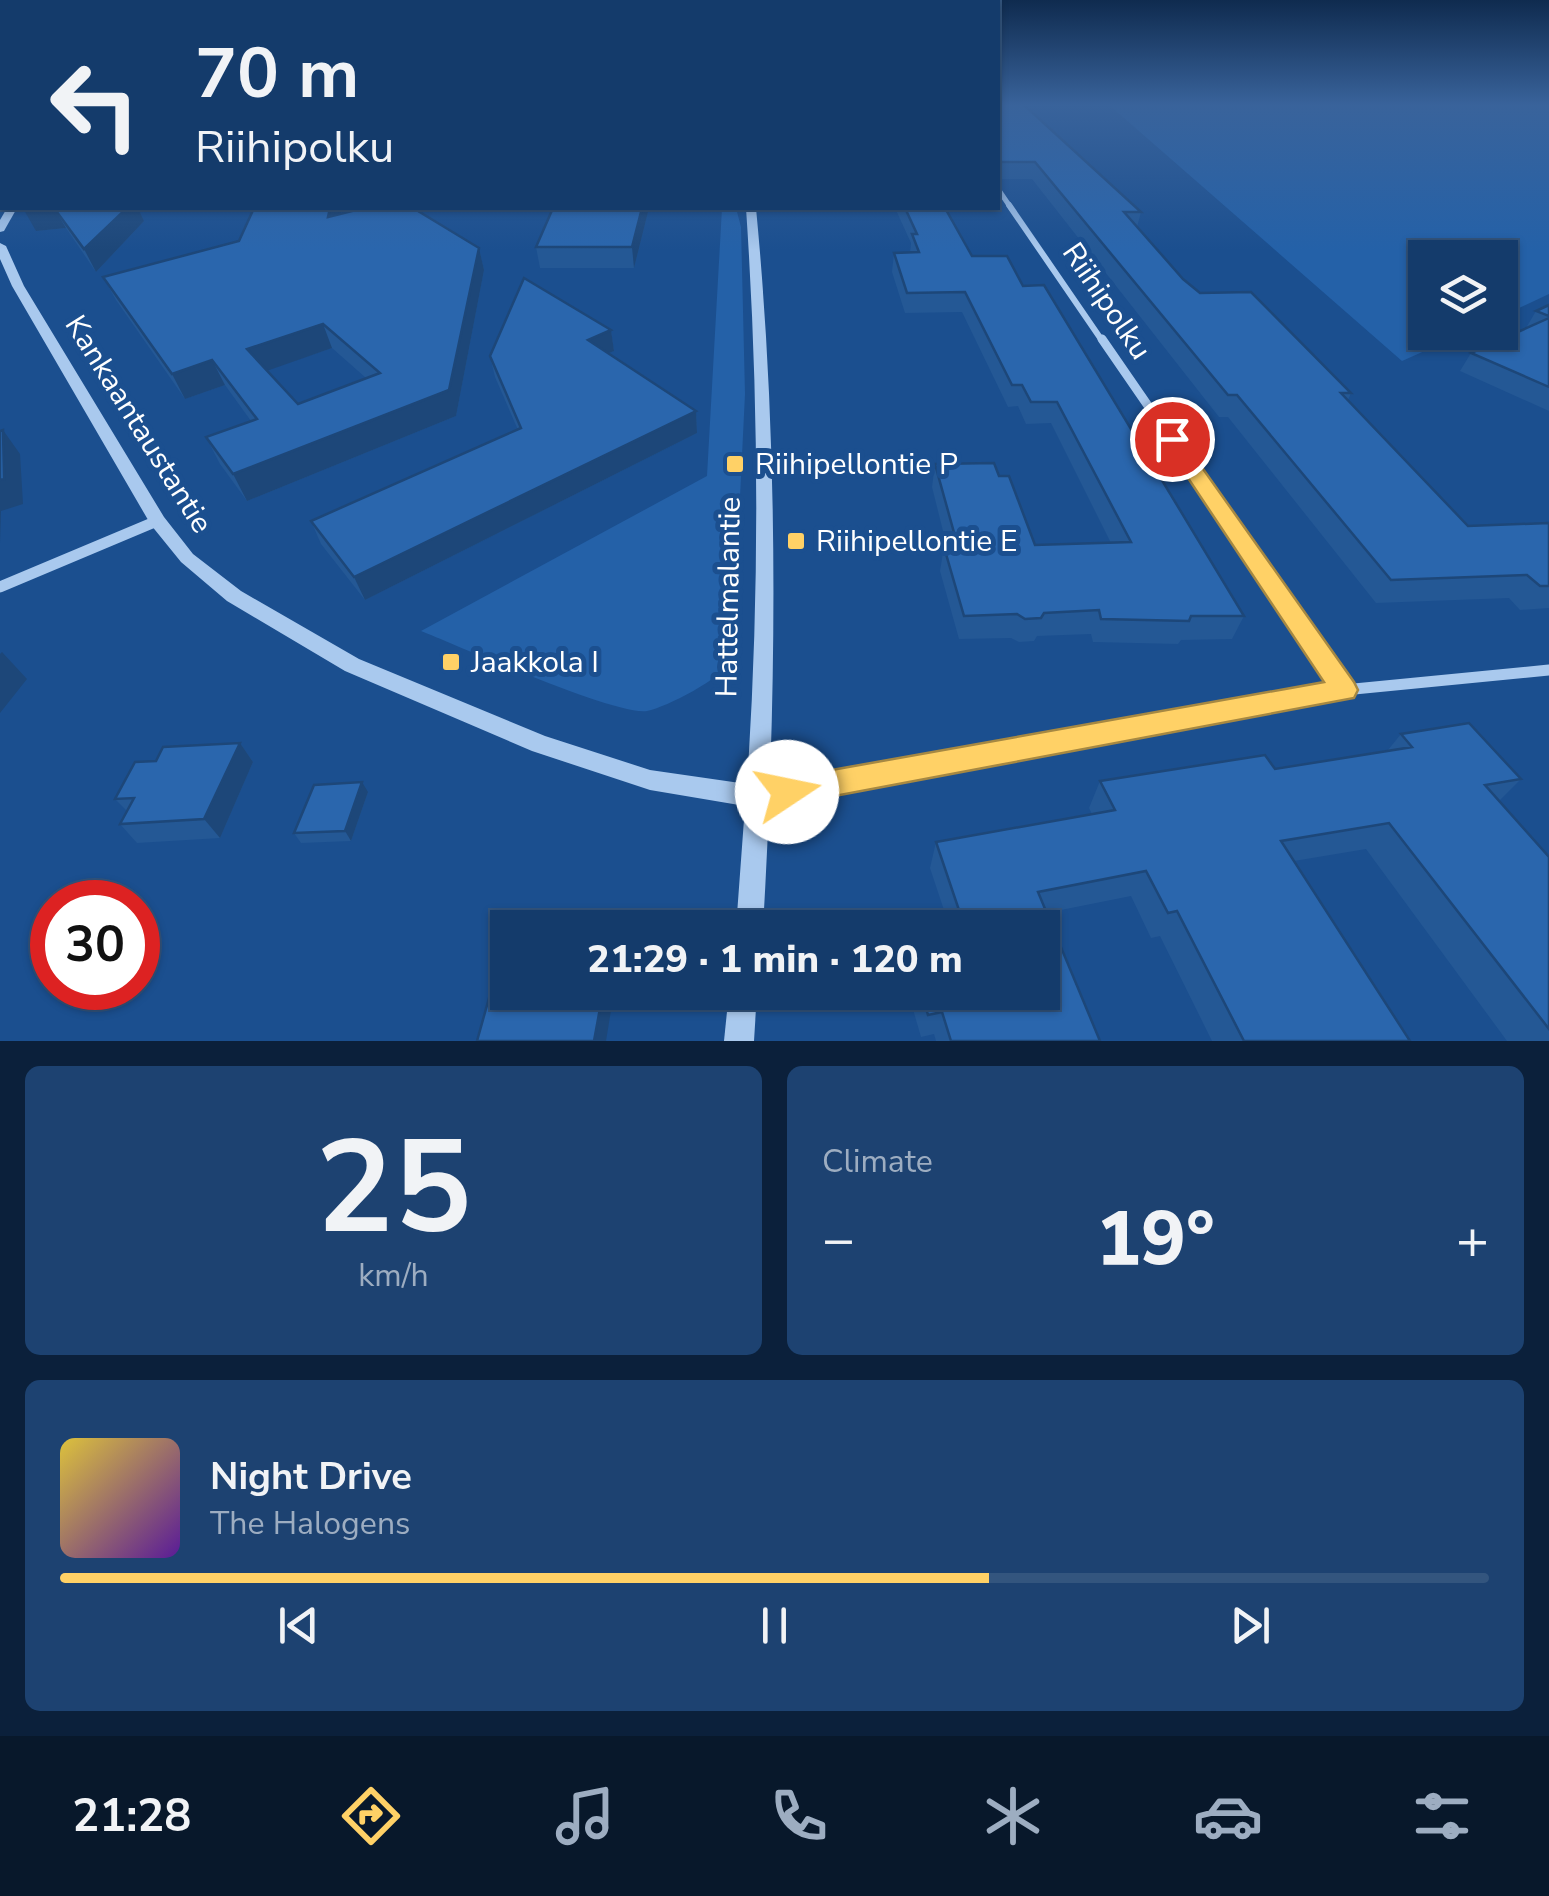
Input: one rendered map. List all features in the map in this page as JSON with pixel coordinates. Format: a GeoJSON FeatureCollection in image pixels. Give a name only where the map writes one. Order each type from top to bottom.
{"type":"FeatureCollection","features":[{"type":"Feature","properties":{"kind":"street","name":"Riihipolku"},"geometry":{"type":"LineString","coordinates":[[1000,192],[1344,690]]}},
{"type":"Feature","properties":{"kind":"street","name":"Hattelmalantie"},"geometry":{"type":"LineString","coordinates":[[750,910],[759,797],[766,488],[762,320],[751,210]]}},
{"type":"Feature","properties":{"kind":"street","name":"Kankaantaustantie"},"geometry":{"type":"LineString","coordinates":[[0,246],[18,286],[157,521],[187,558],[234,596],[352,665],[540,744],[650,780],[759,797]]}},
{"type":"Feature","properties":{"kind":"street"},"geometry":{"type":"LineString","coordinates":[[0,587],[157,521]]}},
{"type":"Feature","properties":{"kind":"street"},"geometry":{"type":"LineString","coordinates":[[759,797],[1344,690],[1549,670]]}},
{"type":"Feature","properties":{"kind":"street"},"geometry":{"type":"LineString","coordinates":[[739,1041],[742,1010]]}},
{"type":"Feature","properties":{"kind":"shaded area"},"geometry":{"type":"Polygon","coordinates":[[[1164,153],[1549,153],[1549,294],[1518,309],[1518,240],[1408,240],[1408,350],[1427,350],[1402,361],[1164,153]]]}},
{"type":"Feature","properties":{"kind":"shaded area"},"geometry":{"type":"Polygon","coordinates":[[[722,210],[737,210],[741,227],[745,394],[732,661],[680,698],[647,711],[630,710],[572,692],[421,631],[707,476],[722,210]]]}},
{"type":"Feature","properties":{"kind":"building"},"geometry":{"type":"Polygon","coordinates":[[[1000,153],[1076,153],[1141,212],[1124,212],[1200,293],[1251,292],[1351,393],[1341,393],[1468,526],[1549,523],[1549,586],[1540,586],[1527,575],[1391,580],[1237,395],[1228,395],[1035,162],[1000,162],[1000,153]]]}},
{"type":"Feature","properties":{"kind":"building"},"geometry":{"type":"Polygon","coordinates":[[[55,210],[125,210],[84,249],[55,210]]]}},
{"type":"Feature","properties":{"kind":"building"},"geometry":{"type":"Polygon","coordinates":[[[253,210],[330,210],[328,217],[356,210],[416,210],[479,248],[449,390],[233,474],[206,437],[257,419],[212,360],[172,374],[103,277],[239,241],[253,210]],[[323,324],[247,349],[298,404],[380,373],[323,324]]]}},
{"type":"Feature","properties":{"kind":"building"},"geometry":{"type":"Polygon","coordinates":[[[552,210],[641,210],[632,247],[536,247],[552,210]]]}},
{"type":"Feature","properties":{"kind":"building"},"geometry":{"type":"Polygon","coordinates":[[[906,210],[946,210],[972,256],[1007,256],[1023,286],[1044,285],[1244,616],[1191,616],[1189,621],[1101,619],[1099,610],[1044,613],[1041,618],[1025,619],[1017,614],[964,616],[944,547],[958,547],[935,464],[994,463],[999,476],[1009,476],[1035,545],[1131,542],[1057,402],[1031,402],[1022,385],[1012,385],[965,292],[907,293],[894,253],[919,252],[912,234],[917,234],[906,210]]]}},
{"type":"Feature","properties":{"kind":"building"},"geometry":{"type":"Polygon","coordinates":[[[524,278],[611,330],[588,340],[696,411],[354,577],[311,521],[521,428],[490,356],[524,278]]]}},
{"type":"Feature","properties":{"kind":"building"},"geometry":{"type":"Polygon","coordinates":[[[1549,305],[1549,316],[1536,311],[1549,305]]]}},
{"type":"Feature","properties":{"kind":"building"},"geometry":{"type":"Polygon","coordinates":[[[1549,318],[1549,387],[1471,353],[1518,350],[1518,332],[1549,318]]]}},
{"type":"Feature","properties":{"kind":"building"},"geometry":{"type":"Polygon","coordinates":[[[3,430],[4,479],[0,480],[0,431],[3,430]]]}},
{"type":"Feature","properties":{"kind":"building"},"geometry":{"type":"Polygon","coordinates":[[[1469,723],[1521,779],[1485,785],[1549,857],[1549,1029],[1389,823],[1281,841],[1410,1041],[1244,1041],[1177,911],[1168,913],[1146,871],[1038,892],[1045,910],[959,910],[936,842],[1115,810],[1100,781],[1265,755],[1275,769],[1412,747],[1401,734],[1469,723]]]}},
{"type":"Feature","properties":{"kind":"building"},"geometry":{"type":"Polygon","coordinates":[[[240,743],[204,819],[120,824],[134,798],[115,799],[135,762],[156,761],[163,747],[240,743]]]}},
{"type":"Feature","properties":{"kind":"building"},"geometry":{"type":"Polygon","coordinates":[[[362,782],[345,831],[294,833],[314,785],[362,782]]]}},
{"type":"Feature","properties":{"kind":"building"},"geometry":{"type":"Polygon","coordinates":[[[1060,945],[1100,1041],[951,1041],[942,1012],[928,1015],[926,1010],[1060,1010],[1060,945]]]}},
{"type":"Feature","properties":{"kind":"building"},"geometry":{"type":"Polygon","coordinates":[[[490,994],[490,1010],[600,1010],[594,1041],[477,1041],[490,994]]]}},
{"type":"Feature","properties":{"kind":"place","name":"Riihipellontie P"},"geometry":{"type":"Point","coordinates":[735,464]}},
{"type":"Feature","properties":{"kind":"place","name":"Riihipellontie E"},"geometry":{"type":"Point","coordinates":[796,541]}},
{"type":"Feature","properties":{"kind":"place","name":"Jaakkola I"},"geometry":{"type":"Point","coordinates":[451,662]}},
{"type":"Feature","properties":{"kind":"route"},"geometry":{"type":"LineString","coordinates":[[787,792],[1008,748],[1344,690],[1172,439]]}}]}
